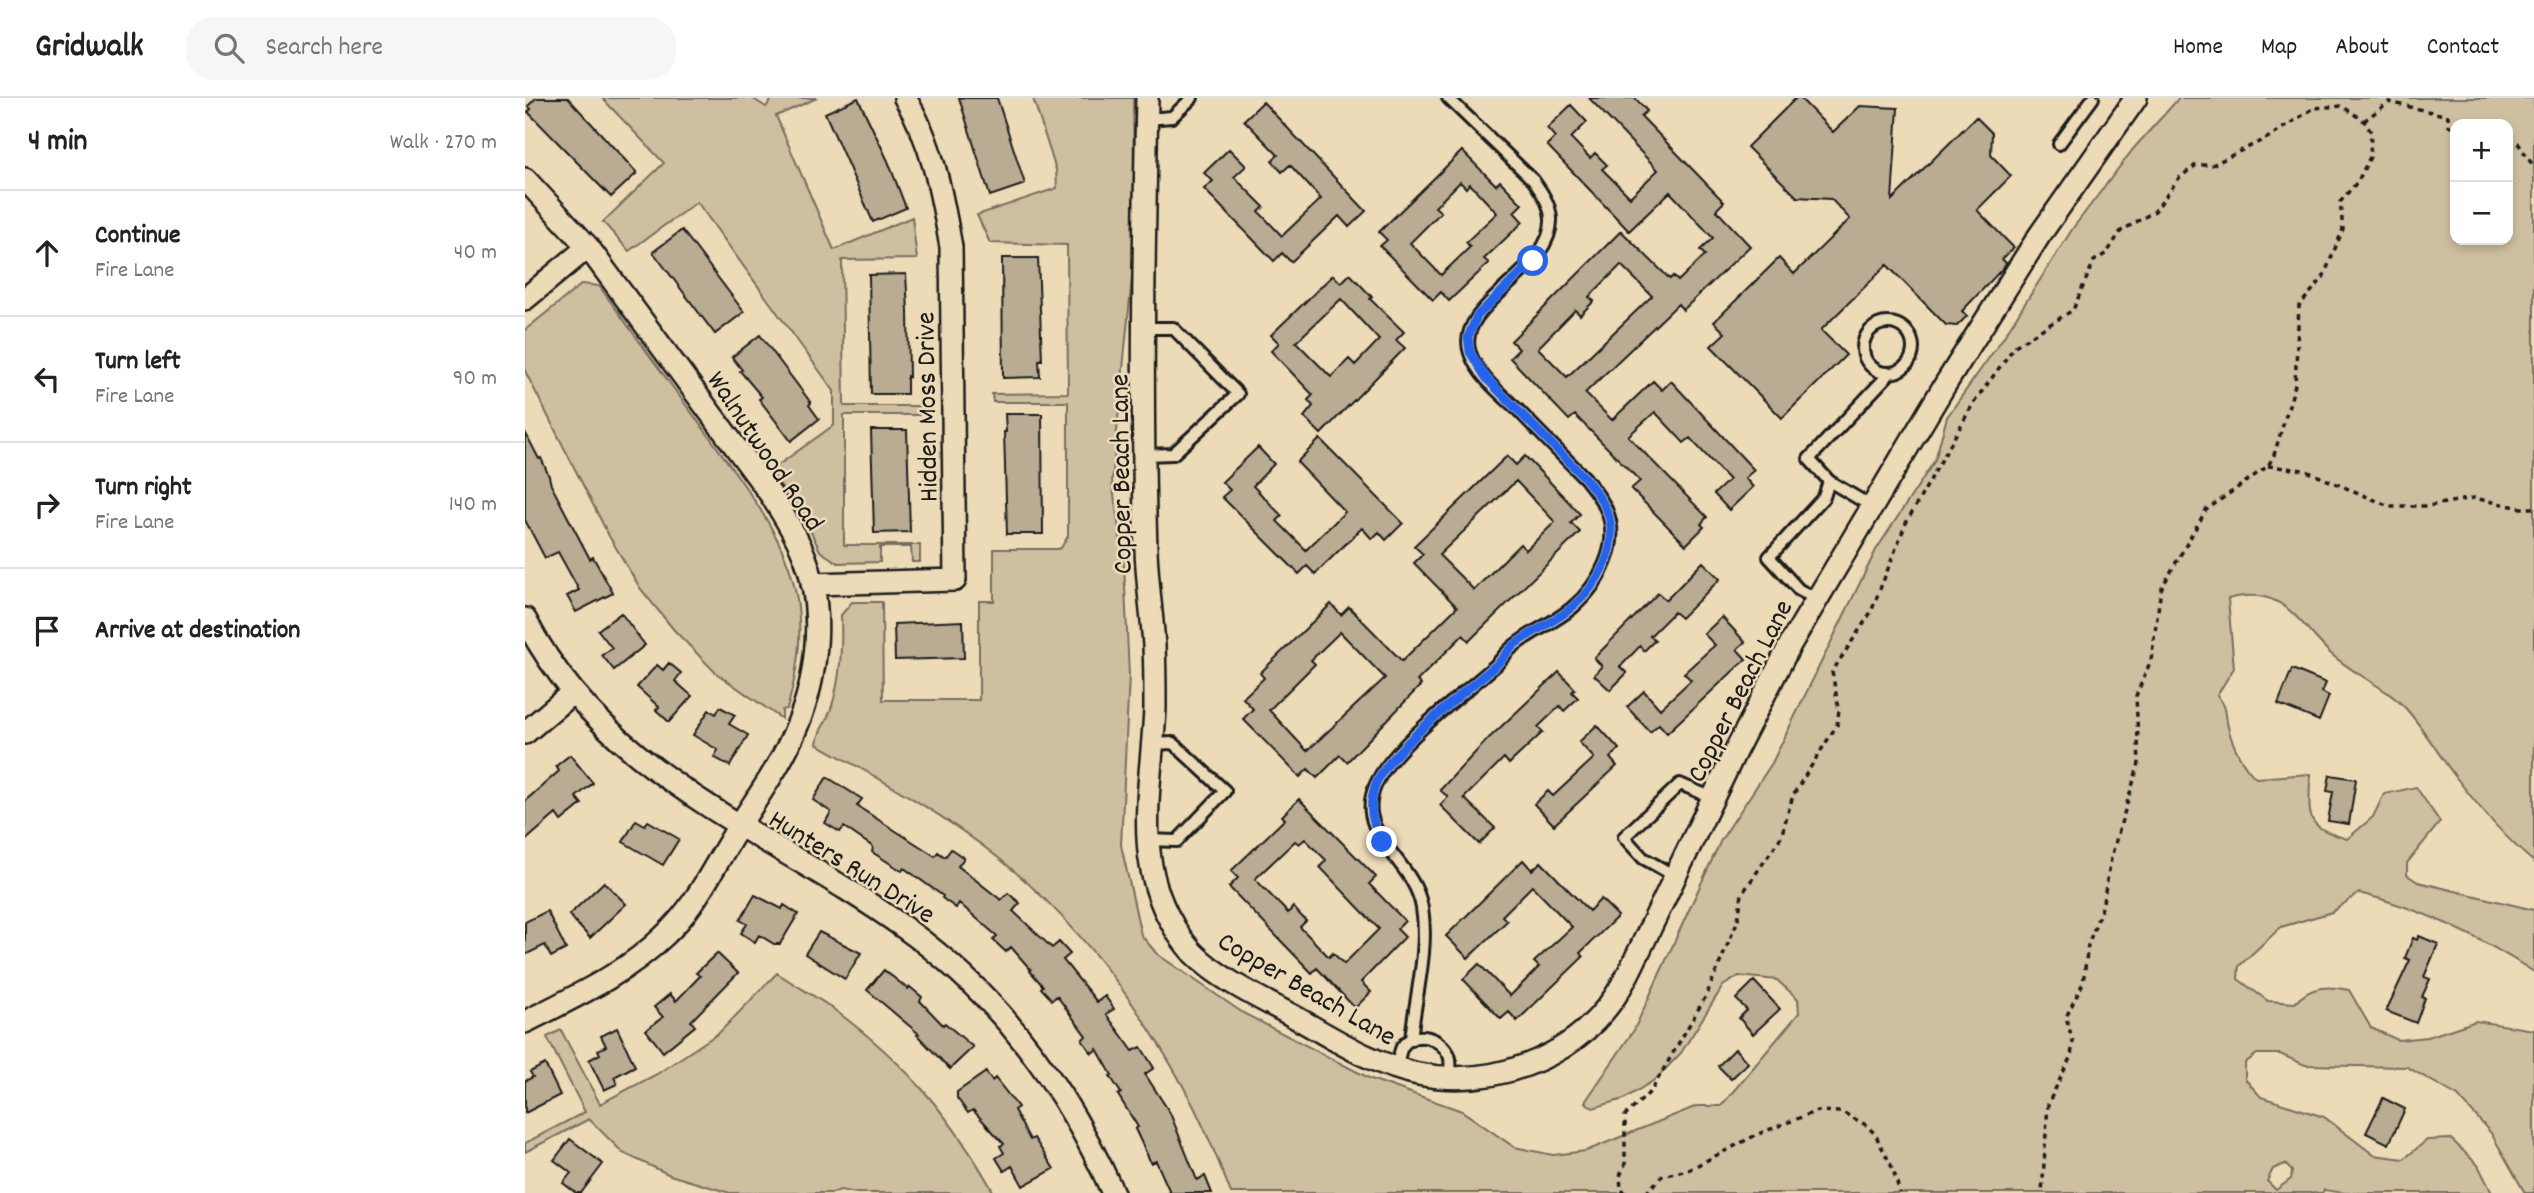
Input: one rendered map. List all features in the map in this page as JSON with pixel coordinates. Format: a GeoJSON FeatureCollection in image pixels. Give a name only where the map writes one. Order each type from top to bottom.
{"type":"FeatureCollection","features":[{"type":"Feature","properties":{"kind":"street","name":"Hidden Moss Drive"},"geometry":{"type":"LineString","coordinates":[[812,584],[955,580],[951,247],[942,193],[929,151],[905,98]]}},
{"type":"Feature","properties":{"kind":"street","name":"Copper Beach Lane"},"geometry":{"type":"LineString","coordinates":[[1147,108],[1144,456],[1146,554],[1154,646],[1155,709],[1147,840],[1155,889],[1173,925],[1193,953],[1217,972],[1271,1004],[1397,1070],[1449,1078],[1481,1078],[1520,1068],[1551,1054],[1584,1032],[1613,1000],[1791,643],[1817,598],[2039,236],[2136,98]]}},
{"type":"Feature","properties":{"kind":"street","name":"Walnutwood Road"},"geometry":{"type":"LineString","coordinates":[[525,179],[588,247],[771,495],[792,529],[805,558],[812,584],[817,653],[810,692],[797,728],[777,766],[689,907],[666,935],[638,959],[602,983],[525,1022]]}},
{"type":"Feature","properties":{"kind":"street"},"geometry":{"type":"LineString","coordinates":[[525,299],[588,247]]}},
{"type":"Feature","properties":{"kind":"street","name":"Hunters Run Drive"},"geometry":{"type":"LineString","coordinates":[[525,619],[539,647],[573,692],[631,752],[663,777],[739,826],[906,929],[955,967],[1033,1052],[1072,1110],[1112,1193]]}},
{"type":"Feature","properties":{"kind":"street"},"geometry":{"type":"LineString","coordinates":[[525,733],[573,692]]}},
{"type":"Feature","properties":{"kind":"lane"},"geometry":{"type":"LineString","coordinates":[[1147,108],[1171,117],[1192,98]]}},
{"type":"Feature","properties":{"kind":"lane"},"geometry":{"type":"LineString","coordinates":[[1411,1040],[1423,949],[1422,905],[1417,888],[1382,842],[1372,822],[1371,805],[1376,783],[1390,762],[1443,709],[1498,663],[1512,647],[1578,602],[1601,573],[1610,545],[1611,528],[1599,496],[1585,478],[1487,379],[1470,352],[1468,337],[1477,316],[1541,250],[1550,229],[1551,216],[1543,193],[1533,180],[1448,98]]}},
{"type":"Feature","properties":{"kind":"lane"},"geometry":{"type":"LineString","coordinates":[[2059,144],[2093,98]]}},
{"type":"Feature","properties":{"kind":"lane"},"geometry":{"type":"LineString","coordinates":[[1871,506],[1829,481],[1809,459],[1890,373],[1904,367],[1912,353],[1913,345],[1906,331],[1900,326],[1884,323],[1870,331],[1865,338],[1864,355],[1874,368],[1890,373]]}},
{"type":"Feature","properties":{"kind":"lane"},"geometry":{"type":"LineString","coordinates":[[1144,328],[1173,328],[1238,394],[1173,454],[1144,456]]}},
{"type":"Feature","properties":{"kind":"lane"},"geometry":{"type":"LineString","coordinates":[[1817,598],[1799,590],[1769,557],[1824,497],[1829,481]]}},
{"type":"Feature","properties":{"kind":"lane"},"geometry":{"type":"LineString","coordinates":[[1147,840],[1177,841],[1225,791],[1173,743],[1152,744]]}},
{"type":"Feature","properties":{"kind":"lane"},"geometry":{"type":"LineString","coordinates":[[1675,876],[1643,858],[1624,837],[1680,784],[1713,799]]}},
{"type":"Feature","properties":{"kind":"lane"},"geometry":{"type":"LineString","coordinates":[[1397,1070],[1402,1048],[1411,1040],[1422,1036],[1432,1038],[1449,1055],[1449,1078]]}},
{"type":"Feature","properties":{"kind":"path"},"geometry":{"type":"LineString","coordinates":[[2364,121],[2389,102],[2448,116],[2450,126]]}},
{"type":"Feature","properties":{"kind":"path"},"geometry":{"type":"LineString","coordinates":[[1626,1193],[1621,1190],[1619,1176],[1625,1164],[1625,1116],[1651,1091],[1706,996],[1738,920],[1742,894],[1781,837],[1793,795],[1837,725],[1839,710],[1832,672],[1871,611],[1906,523],[1973,404],[2015,346],[2073,310],[2094,261],[2107,253],[2121,232],[2155,211],[2179,178],[2196,165],[2212,164],[2269,137],[2314,108],[2342,106],[2364,121],[2371,132],[2370,157],[2358,181],[2340,202],[2343,229],[2323,278],[2299,306],[2295,385],[2274,455],[2268,466],[2206,510],[2161,589],[2151,660],[2137,696],[2139,762],[2112,854],[2102,907],[2088,945],[2083,983],[2066,1017],[2073,1042],[2071,1056],[2048,1104],[2042,1193]]}},
{"type":"Feature","properties":{"kind":"path"},"geometry":{"type":"LineString","coordinates":[[2513,142],[2518,143],[2534,167]]}},
{"type":"Feature","properties":{"kind":"path"},"geometry":{"type":"LineString","coordinates":[[2268,466],[2304,470],[2389,506],[2428,506],[2474,498],[2521,508],[2534,508]]}},
{"type":"Feature","properties":{"kind":"path"},"geometry":{"type":"LineString","coordinates":[[1646,1193],[1662,1176],[1688,1170],[1758,1134],[1817,1111],[1842,1112],[1866,1125],[1875,1134],[1893,1169],[1900,1193]]}},
{"type":"Feature","properties":{"kind":"shaded area"},"geometry":{"type":"Polygon","coordinates":[[[602,98],[752,98],[766,107],[773,98],[817,98],[776,116],[834,250],[912,217],[917,259],[842,260],[844,406],[919,406],[919,415],[844,415],[844,545],[920,545],[920,562],[912,562],[911,547],[880,547],[880,562],[838,563],[820,551],[804,517],[770,471],[834,425],[834,391],[697,202],[629,251],[603,222],[664,163],[602,98]]]}},
{"type":"Feature","properties":{"kind":"shaded area"},"geometry":{"type":"Polygon","coordinates":[[[1033,98],[1133,98],[1135,247],[1112,481],[1124,564],[1129,676],[1121,845],[1141,935],[1157,954],[1243,1013],[1371,1079],[1462,1111],[1514,1147],[1553,1155],[1586,1151],[1697,1106],[1721,1106],[1799,1013],[1798,999],[1777,980],[1739,976],[1723,986],[1681,1053],[1656,1079],[1624,1099],[1593,1108],[1585,1102],[1634,1030],[1721,840],[1772,763],[1876,550],[1935,460],[1947,417],[2003,338],[2073,228],[2134,148],[2179,98],[2534,98],[2534,862],[2482,810],[2400,703],[2337,659],[2296,616],[2275,601],[2246,596],[2228,599],[2234,668],[2217,695],[2225,708],[2235,748],[2242,762],[2256,778],[2310,774],[2310,810],[2312,818],[2322,829],[2347,839],[2373,817],[2384,794],[2416,787],[2440,822],[2407,863],[2407,875],[2418,882],[2534,910],[2534,972],[2450,925],[2406,907],[2359,893],[2332,912],[2281,927],[2239,966],[2238,979],[2268,1001],[2295,1003],[2307,993],[2320,988],[2349,990],[2371,1028],[2398,1040],[2428,1037],[2476,1021],[2534,1030],[2534,1193],[2525,1193],[2491,1133],[2458,1096],[2407,1067],[2305,1065],[2280,1054],[2257,1054],[2245,1063],[2245,1079],[2261,1097],[2324,1117],[2374,1155],[2404,1159],[2427,1140],[2451,1139],[2478,1165],[2492,1193],[2345,1193],[2324,1190],[2322,1193],[1231,1193],[1197,1112],[1146,1024],[1103,964],[1055,909],[1001,860],[957,827],[817,744],[837,686],[841,615],[852,602],[882,602],[883,700],[979,700],[979,601],[994,601],[994,549],[1057,549],[1061,548],[1068,536],[1068,402],[993,402],[992,394],[1068,393],[1067,245],[990,243],[977,215],[1057,188],[1056,170],[1033,98]],[[2285,1164],[2273,1169],[2267,1181],[2276,1190],[2291,1179],[2292,1171],[2285,1164]]]}},
{"type":"Feature","properties":{"kind":"shaded area"},"geometry":{"type":"Polygon","coordinates":[[[582,284],[599,286],[753,498],[772,529],[796,592],[799,626],[797,665],[787,709],[782,710],[782,719],[716,673],[674,630],[640,588],[609,536],[525,371],[525,330],[582,284]]]}},
{"type":"Feature","properties":{"kind":"shaded area"},"geometry":{"type":"Polygon","coordinates":[[[777,973],[836,1011],[906,1071],[944,1116],[994,1193],[857,1193],[840,1190],[832,1193],[730,1193],[670,1175],[623,1153],[589,1119],[525,1152],[525,1143],[585,1112],[547,1037],[561,1030],[600,1104],[657,1074],[720,1032],[777,973]]]}},
{"type":"Feature","properties":{"kind":"building"},"geometry":{"type":"Polygon","coordinates":[[[536,98],[568,98],[637,173],[611,197],[528,112],[531,109],[528,106],[536,98]]]}},
{"type":"Feature","properties":{"kind":"building"},"geometry":{"type":"Polygon","coordinates":[[[858,98],[888,161],[906,208],[873,222],[825,113],[858,98]]]}},
{"type":"Feature","properties":{"kind":"building"},"geometry":{"type":"Polygon","coordinates":[[[959,98],[997,98],[1025,184],[990,196],[959,98]]]}},
{"type":"Feature","properties":{"kind":"building"},"geometry":{"type":"Polygon","coordinates":[[[1589,98],[1635,98],[1647,111],[1641,116],[1724,202],[1716,210],[1750,246],[1683,310],[1678,304],[1585,393],[1612,420],[1653,381],[1662,390],[1671,381],[1754,470],[1745,478],[1753,487],[1729,510],[1714,494],[1729,480],[1690,438],[1684,443],[1655,412],[1628,436],[1707,517],[1701,524],[1704,527],[1686,545],[1631,489],[1640,481],[1575,415],[1569,420],[1510,358],[1519,349],[1511,341],[1621,231],[1670,279],[1673,276],[1678,281],[1705,255],[1700,250],[1713,238],[1670,192],[1629,231],[1547,145],[1555,137],[1547,128],[1571,105],[1587,122],[1571,138],[1590,158],[1595,153],[1607,165],[1602,169],[1630,197],[1658,170],[1589,98]],[[1621,265],[1589,297],[1594,301],[1580,315],[1575,310],[1538,348],[1567,377],[1652,296],[1621,265]]]}},
{"type":"Feature","properties":{"kind":"building"},"geometry":{"type":"Polygon","coordinates":[[[1796,98],[1800,98],[1833,132],[1860,106],[1898,108],[1892,200],[1976,117],[1992,133],[1991,155],[2011,176],[1977,210],[2014,248],[2002,259],[2006,263],[2005,266],[1962,311],[1967,316],[1957,326],[1946,325],[1887,265],[1821,330],[1846,355],[1782,418],[1711,346],[1725,333],[1714,322],[1779,258],[1794,274],[1850,219],[1831,199],[1797,197],[1747,147],[1796,98]]]}},
{"type":"Feature","properties":{"kind":"building"},"geometry":{"type":"Polygon","coordinates":[[[1263,102],[1366,211],[1349,227],[1339,216],[1291,262],[1282,253],[1274,261],[1204,189],[1213,181],[1204,173],[1229,149],[1246,166],[1234,177],[1264,207],[1259,212],[1282,236],[1321,199],[1290,165],[1282,172],[1272,161],[1278,155],[1244,120],[1263,102]]]}},
{"type":"Feature","properties":{"kind":"building"},"geometry":{"type":"Polygon","coordinates":[[[1462,151],[1496,185],[1500,181],[1522,204],[1514,212],[1523,222],[1484,259],[1489,263],[1449,301],[1441,292],[1433,300],[1380,246],[1387,240],[1379,232],[1462,151]],[[1460,182],[1435,207],[1441,212],[1410,243],[1441,275],[1470,247],[1466,242],[1497,213],[1470,184],[1466,188],[1460,182]]]}},
{"type":"Feature","properties":{"kind":"building"},"geometry":{"type":"Polygon","coordinates":[[[682,230],[744,312],[715,334],[653,252],[682,230]]]}},
{"type":"Feature","properties":{"kind":"building"},"geometry":{"type":"Polygon","coordinates":[[[1002,258],[1038,258],[1042,360],[1039,360],[1040,377],[1003,378],[1002,258]]]}},
{"type":"Feature","properties":{"kind":"building"},"geometry":{"type":"Polygon","coordinates":[[[906,274],[909,377],[907,376],[907,394],[871,394],[869,275],[906,274]]]}},
{"type":"Feature","properties":{"kind":"building"},"geometry":{"type":"Polygon","coordinates":[[[1350,274],[1372,297],[1370,299],[1404,332],[1396,340],[1405,348],[1321,434],[1304,417],[1313,406],[1308,400],[1313,395],[1271,351],[1279,343],[1271,335],[1333,275],[1341,283],[1350,274]],[[1341,299],[1296,342],[1331,377],[1349,359],[1355,365],[1379,340],[1341,299]]]}},
{"type":"Feature","properties":{"kind":"building"},"geometry":{"type":"Polygon","coordinates":[[[760,335],[811,403],[809,405],[819,419],[791,441],[732,357],[760,335]]]}},
{"type":"Feature","properties":{"kind":"building"},"geometry":{"type":"Polygon","coordinates":[[[1005,414],[1042,414],[1043,534],[1007,534],[1005,414]]]}},
{"type":"Feature","properties":{"kind":"building"},"geometry":{"type":"Polygon","coordinates":[[[871,430],[907,430],[910,532],[874,533],[871,430]]]}},
{"type":"Feature","properties":{"kind":"building"},"geometry":{"type":"Polygon","coordinates":[[[525,432],[539,459],[541,458],[551,485],[590,559],[593,557],[613,593],[576,612],[567,596],[579,590],[558,552],[545,558],[525,520],[525,432]]]}},
{"type":"Feature","properties":{"kind":"building"},"geometry":{"type":"Polygon","coordinates":[[[1320,439],[1403,523],[1386,540],[1379,532],[1372,539],[1362,528],[1315,574],[1307,566],[1299,574],[1222,497],[1230,490],[1222,482],[1258,447],[1274,464],[1253,486],[1282,516],[1277,521],[1306,550],[1345,512],[1297,462],[1320,439]]]}},
{"type":"Feature","properties":{"kind":"building"},"geometry":{"type":"Polygon","coordinates":[[[1507,456],[1516,465],[1525,456],[1580,514],[1571,523],[1580,532],[1469,641],[1463,635],[1417,681],[1421,685],[1347,762],[1340,755],[1317,778],[1308,769],[1300,777],[1243,719],[1253,709],[1243,698],[1264,678],[1260,673],[1331,604],[1341,615],[1349,607],[1402,661],[1457,607],[1414,563],[1423,554],[1414,546],[1507,456]],[[1516,481],[1439,555],[1474,590],[1520,544],[1526,550],[1555,522],[1516,481]],[[1340,632],[1311,660],[1315,664],[1269,710],[1307,751],[1385,678],[1340,632]]]}},
{"type":"Feature","properties":{"kind":"building"},"geometry":{"type":"Polygon","coordinates":[[[1703,562],[1720,579],[1681,618],[1674,612],[1650,636],[1655,640],[1644,651],[1640,646],[1620,667],[1627,673],[1610,690],[1594,675],[1602,666],[1594,658],[1658,593],[1666,600],[1703,562]]]}},
{"type":"Feature","properties":{"kind":"building"},"geometry":{"type":"Polygon","coordinates":[[[621,613],[645,645],[614,670],[602,655],[612,648],[598,630],[621,613]]]}},
{"type":"Feature","properties":{"kind":"building"},"geometry":{"type":"Polygon","coordinates":[[[1722,617],[1745,642],[1737,649],[1746,659],[1667,733],[1659,724],[1650,732],[1627,707],[1644,691],[1660,709],[1691,680],[1684,673],[1715,645],[1704,634],[1722,617]]]}},
{"type":"Feature","properties":{"kind":"building"},"geometry":{"type":"Polygon","coordinates":[[[963,621],[964,658],[895,660],[894,624],[963,621]]]}},
{"type":"Feature","properties":{"kind":"building"},"geometry":{"type":"Polygon","coordinates":[[[669,663],[681,673],[675,681],[692,696],[669,722],[656,710],[659,707],[637,687],[657,665],[663,670],[669,663]]]}},
{"type":"Feature","properties":{"kind":"building"},"geometry":{"type":"Polygon","coordinates":[[[2292,669],[2326,683],[2322,692],[2329,696],[2319,721],[2278,704],[2292,669]]]}},
{"type":"Feature","properties":{"kind":"building"},"geometry":{"type":"Polygon","coordinates":[[[1559,672],[1575,689],[1572,692],[1578,698],[1564,711],[1560,706],[1538,727],[1543,732],[1509,764],[1504,758],[1464,798],[1495,828],[1479,844],[1440,805],[1448,797],[1440,790],[1487,740],[1559,672]]]}},
{"type":"Feature","properties":{"kind":"building"},"geometry":{"type":"Polygon","coordinates":[[[720,707],[735,715],[729,724],[748,735],[730,766],[714,757],[718,750],[693,735],[709,710],[716,714],[720,707]]]}},
{"type":"Feature","properties":{"kind":"building"},"geometry":{"type":"Polygon","coordinates":[[[1597,725],[1619,749],[1610,758],[1617,766],[1554,825],[1534,804],[1548,791],[1553,796],[1594,758],[1579,742],[1597,725]]]}},
{"type":"Feature","properties":{"kind":"building"},"geometry":{"type":"Polygon","coordinates":[[[570,755],[593,783],[576,797],[582,804],[561,821],[556,814],[525,841],[525,801],[559,771],[556,766],[570,755]]]}},
{"type":"Feature","properties":{"kind":"building"},"geometry":{"type":"Polygon","coordinates":[[[2330,775],[2356,779],[2349,824],[2328,821],[2333,792],[2327,791],[2330,775]]]}},
{"type":"Feature","properties":{"kind":"building"},"geometry":{"type":"Polygon","coordinates":[[[827,777],[862,799],[857,806],[935,856],[938,852],[945,857],[951,849],[964,858],[958,866],[1001,900],[1008,893],[1020,903],[1013,911],[1052,948],[1059,942],[1070,954],[1063,960],[1097,1002],[1105,996],[1114,1009],[1106,1014],[1133,1051],[1141,1047],[1154,1068],[1145,1074],[1170,1113],[1197,1180],[1205,1176],[1212,1193],[1168,1193],[1170,1192],[1156,1161],[1151,1163],[1135,1129],[1138,1127],[1118,1095],[1121,1093],[1097,1049],[1092,1053],[1082,1040],[1086,1036],[1057,996],[1052,1000],[1011,947],[1006,952],[993,940],[997,936],[959,903],[956,908],[904,868],[902,871],[872,852],[873,847],[844,827],[840,832],[825,823],[831,812],[813,800],[827,777]]]}},
{"type":"Feature","properties":{"kind":"building"},"geometry":{"type":"Polygon","coordinates":[[[1299,799],[1376,877],[1369,884],[1405,921],[1397,929],[1405,937],[1361,982],[1371,992],[1355,1008],[1317,968],[1312,973],[1229,887],[1238,878],[1231,871],[1285,819],[1282,816],[1299,799]],[[1305,839],[1299,844],[1295,841],[1255,879],[1288,913],[1293,907],[1306,921],[1300,927],[1329,957],[1333,953],[1344,964],[1379,929],[1320,867],[1326,860],[1305,839]]]}},
{"type":"Feature","properties":{"kind":"building"},"geometry":{"type":"Polygon","coordinates":[[[636,820],[645,825],[648,821],[679,839],[663,865],[623,842],[636,820]]]}},
{"type":"Feature","properties":{"kind":"building"},"geometry":{"type":"Polygon","coordinates":[[[1523,860],[1532,870],[1541,862],[1589,911],[1601,899],[1618,916],[1580,953],[1583,957],[1517,1021],[1509,1012],[1501,1019],[1463,979],[1479,964],[1510,996],[1539,967],[1534,962],[1572,927],[1532,886],[1502,916],[1507,921],[1468,958],[1446,936],[1523,860]]]}},
{"type":"Feature","properties":{"kind":"building"},"geometry":{"type":"Polygon","coordinates":[[[604,882],[626,904],[590,938],[569,915],[604,882]]]}},
{"type":"Feature","properties":{"kind":"building"},"geometry":{"type":"Polygon","coordinates":[[[755,895],[782,909],[784,905],[798,914],[780,944],[774,944],[759,935],[755,942],[741,933],[747,924],[740,920],[755,895]]]}},
{"type":"Feature","properties":{"kind":"building"},"geometry":{"type":"Polygon","coordinates":[[[547,911],[566,949],[551,957],[545,945],[525,955],[525,922],[547,911]]]}},
{"type":"Feature","properties":{"kind":"building"},"geometry":{"type":"Polygon","coordinates":[[[819,932],[861,953],[845,979],[805,954],[819,932]]]}},
{"type":"Feature","properties":{"kind":"building"},"geometry":{"type":"Polygon","coordinates":[[[2419,936],[2438,944],[2424,977],[2430,979],[2422,997],[2425,998],[2416,1023],[2386,1011],[2410,960],[2405,958],[2413,938],[2417,940],[2419,936]]]}},
{"type":"Feature","properties":{"kind":"building"},"geometry":{"type":"Polygon","coordinates":[[[717,953],[738,973],[691,1021],[695,1026],[663,1052],[646,1030],[663,1017],[654,1007],[670,994],[676,1001],[700,976],[696,973],[717,953]]]}},
{"type":"Feature","properties":{"kind":"building"},"geometry":{"type":"Polygon","coordinates":[[[884,970],[922,997],[920,1001],[943,1025],[945,1023],[973,1047],[950,1069],[917,1035],[919,1034],[867,990],[884,970]]]}},
{"type":"Feature","properties":{"kind":"building"},"geometry":{"type":"Polygon","coordinates":[[[1754,981],[1780,1009],[1753,1034],[1739,1018],[1747,1010],[1736,999],[1754,981]]]}},
{"type":"Feature","properties":{"kind":"building"},"geometry":{"type":"Polygon","coordinates":[[[617,1028],[635,1066],[614,1077],[617,1084],[604,1090],[589,1060],[600,1054],[598,1050],[606,1046],[601,1036],[617,1028]]]}},
{"type":"Feature","properties":{"kind":"building"},"geometry":{"type":"Polygon","coordinates":[[[1735,1049],[1748,1063],[1731,1079],[1718,1066],[1735,1049]]]}},
{"type":"Feature","properties":{"kind":"building"},"geometry":{"type":"Polygon","coordinates":[[[545,1064],[560,1095],[525,1113],[525,1081],[533,1077],[530,1072],[545,1064]]]}},
{"type":"Feature","properties":{"kind":"building"},"geometry":{"type":"Polygon","coordinates":[[[986,1072],[992,1081],[995,1078],[1018,1107],[1014,1110],[1030,1140],[1034,1138],[1054,1169],[1023,1186],[1012,1166],[1004,1171],[996,1158],[1004,1153],[1000,1146],[1004,1144],[973,1110],[968,1113],[957,1098],[957,1092],[986,1072]]]}},
{"type":"Feature","properties":{"kind":"building"},"geometry":{"type":"Polygon","coordinates":[[[2383,1098],[2405,1109],[2389,1144],[2366,1133],[2383,1098]]]}},
{"type":"Feature","properties":{"kind":"building"},"geometry":{"type":"Polygon","coordinates":[[[570,1139],[603,1164],[581,1193],[576,1193],[563,1183],[571,1173],[554,1160],[570,1139]]]}},
{"type":"Feature","properties":{"kind":"route"},"geometry":{"type":"LineString","coordinates":[[1382,842],[1372,822],[1371,805],[1376,783],[1390,762],[1443,709],[1498,663],[1512,647],[1550,623],[1584,596],[1601,573],[1607,558],[1611,528],[1599,496],[1585,478],[1487,379],[1470,352],[1468,337],[1477,316],[1533,261]]}}]}
